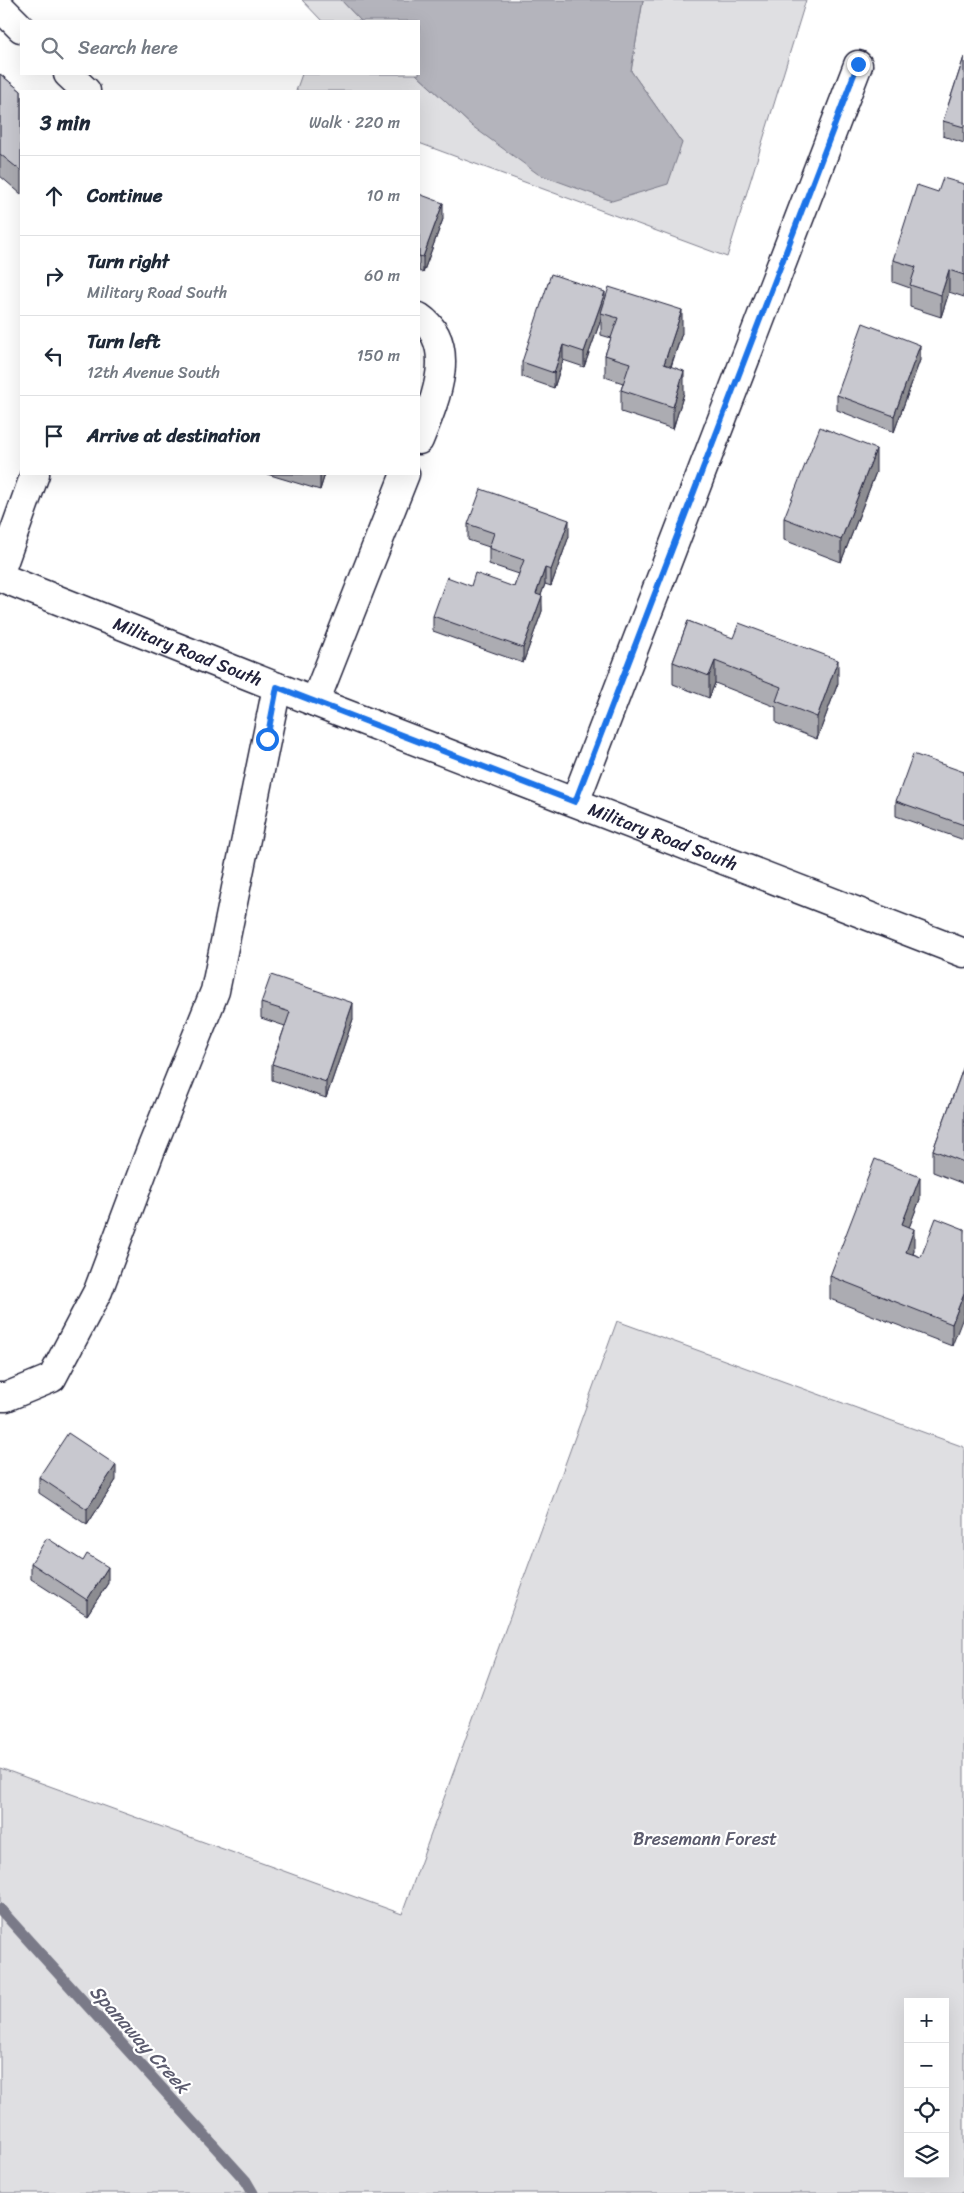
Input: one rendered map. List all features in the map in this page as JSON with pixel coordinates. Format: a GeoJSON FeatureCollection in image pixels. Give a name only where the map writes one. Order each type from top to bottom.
{"type":"FeatureCollection","features":[{"type":"Feature","properties":{"kind":"street"},"geometry":{"type":"LineString","coordinates":[[0,7],[20,27]]}},
{"type":"Feature","properties":{"kind":"street"},"geometry":{"type":"LineString","coordinates":[[575,802],[858,64]]}},
{"type":"Feature","properties":{"kind":"street"},"geometry":{"type":"LineString","coordinates":[[69,75],[85,90]]}},
{"type":"Feature","properties":{"kind":"street"},"geometry":{"type":"LineString","coordinates":[[420,318],[429,324],[436,334],[441,358],[441,375],[420,437]]}},
{"type":"Feature","properties":{"kind":"street"},"geometry":{"type":"LineString","coordinates":[[0,572],[36,475]]}},
{"type":"Feature","properties":{"kind":"street"},"geometry":{"type":"LineString","coordinates":[[315,702],[405,475]]}},
{"type":"Feature","properties":{"kind":"street","name":"Military Road South"},"geometry":{"type":"LineString","coordinates":[[0,577],[315,702],[964,953]]}},
{"type":"Feature","properties":{"kind":"street"},"geometry":{"type":"LineString","coordinates":[[0,1397],[6,1397],[52,1378],[98,1291],[150,1152],[215,991],[277,687]]}},
{"type":"Feature","properties":{"kind":"green space"},"geometry":{"type":"Polygon","coordinates":[[[302,0],[341,0],[360,20],[321,20],[302,0]]]}},
{"type":"Feature","properties":{"kind":"green space"},"geometry":{"type":"Polygon","coordinates":[[[643,0],[806,0],[727,257],[420,143],[420,90],[296,90],[302,75],[417,75],[472,126],[682,143],[631,71],[643,0]]]}},
{"type":"Feature","properties":{"kind":"green space","name":"Bresemann Forest"},"geometry":{"type":"Polygon","coordinates":[[[617,1321],[964,1447],[964,2193],[0,2193],[0,1768],[402,1914],[617,1321]]]}},
{"type":"Feature","properties":{"kind":"shaded area"},"geometry":{"type":"Polygon","coordinates":[[[341,0],[643,0],[631,71],[682,143],[668,184],[612,201],[538,174],[472,126],[417,75],[420,75],[420,20],[360,20],[341,0]]]}},
{"type":"Feature","properties":{"kind":"building"},"geometry":{"type":"Polygon","coordinates":[[[964,57],[964,127],[943,121],[964,57]]]}},
{"type":"Feature","properties":{"kind":"building"},"geometry":{"type":"Polygon","coordinates":[[[0,74],[20,90],[20,170],[0,154],[0,74]]]}},
{"type":"Feature","properties":{"kind":"building"},"geometry":{"type":"Polygon","coordinates":[[[943,178],[964,184],[964,275],[949,270],[941,295],[910,285],[916,267],[893,260],[917,185],[938,192],[943,178]]]}},
{"type":"Feature","properties":{"kind":"building"},"geometry":{"type":"Polygon","coordinates":[[[420,194],[443,203],[423,257],[420,256],[420,194]]]}},
{"type":"Feature","properties":{"kind":"building"},"geometry":{"type":"Polygon","coordinates":[[[551,274],[605,292],[584,352],[563,345],[554,373],[522,362],[551,274]]]}},
{"type":"Feature","properties":{"kind":"building"},"geometry":{"type":"Polygon","coordinates":[[[609,287],[682,310],[664,364],[684,371],[673,407],[621,390],[630,363],[605,355],[618,318],[601,313],[609,287]]]}},
{"type":"Feature","properties":{"kind":"building"},"geometry":{"type":"Polygon","coordinates":[[[863,323],[920,345],[894,416],[837,395],[863,323]]]}},
{"type":"Feature","properties":{"kind":"building"},"geometry":{"type":"Polygon","coordinates":[[[820,427],[876,449],[841,540],[784,518],[820,427]]]}},
{"type":"Feature","properties":{"kind":"building"},"geometry":{"type":"Polygon","coordinates":[[[481,489],[569,520],[551,570],[545,568],[536,594],[542,596],[523,648],[433,616],[447,577],[471,586],[475,573],[514,587],[524,560],[489,548],[494,533],[468,524],[481,489]]]}},
{"type":"Feature","properties":{"kind":"building"},"geometry":{"type":"Polygon","coordinates":[[[688,621],[733,638],[739,623],[838,660],[817,717],[776,701],[781,687],[715,661],[709,676],[673,662],[688,621]]]}},
{"type":"Feature","properties":{"kind":"building"},"geometry":{"type":"Polygon","coordinates":[[[913,754],[964,772],[964,825],[896,801],[913,754]]]}},
{"type":"Feature","properties":{"kind":"building"},"geometry":{"type":"Polygon","coordinates":[[[271,975],[353,1003],[326,1082],[272,1064],[290,1012],[261,1003],[271,975]]]}},
{"type":"Feature","properties":{"kind":"building"},"geometry":{"type":"Polygon","coordinates":[[[964,1066],[964,1162],[933,1150],[964,1066]]]}},
{"type":"Feature","properties":{"kind":"building"},"geometry":{"type":"Polygon","coordinates":[[[875,1159],[920,1177],[902,1224],[914,1229],[906,1252],[921,1257],[936,1218],[964,1229],[964,1293],[952,1324],[830,1276],[875,1159]]]}},
{"type":"Feature","properties":{"kind":"building"},"geometry":{"type":"Polygon","coordinates":[[[68,1433],[116,1465],[87,1509],[39,1477],[68,1433]]]}},
{"type":"Feature","properties":{"kind":"building"},"geometry":{"type":"Polygon","coordinates":[[[47,1538],[83,1561],[87,1554],[108,1567],[87,1600],[31,1563],[47,1538]]]}},
{"type":"Feature","properties":{"kind":"waterway","name":"Spanaway Creek"},"geometry":{"type":"LineString","coordinates":[[0,1909],[246,2181],[253,2193]]}},
{"type":"Feature","properties":{"kind":"route"},"geometry":{"type":"LineString","coordinates":[[267,739],[277,687],[575,802],[858,64]]}}]}
